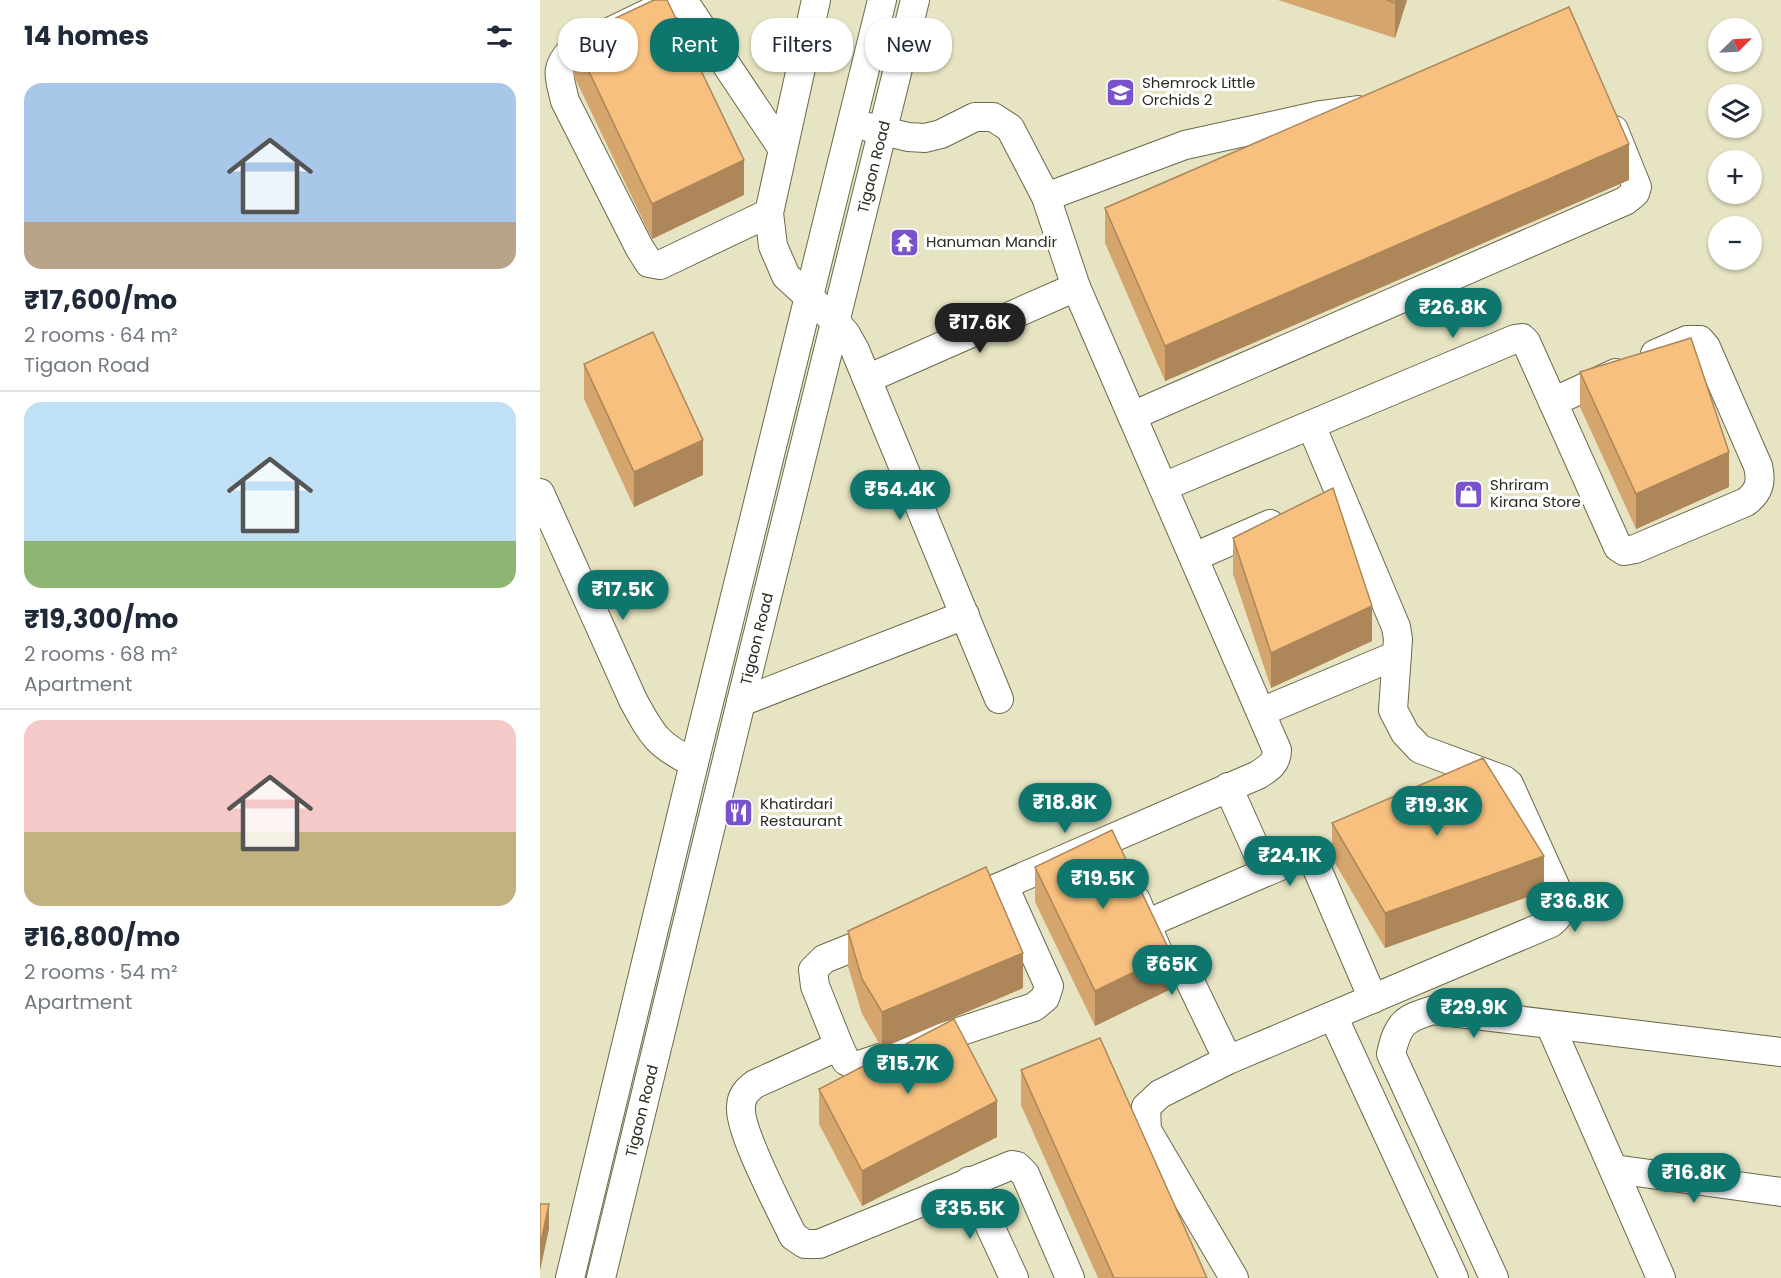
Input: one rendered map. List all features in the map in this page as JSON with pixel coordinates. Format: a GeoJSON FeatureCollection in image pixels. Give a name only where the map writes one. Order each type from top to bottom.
{"type":"FeatureCollection","features":[{"type":"Feature","properties":{"kind":"street"},"geometry":{"type":"LineString","coordinates":[[816,0],[769,213],[774,246],[786,276],[836,322],[855,350],[999,699]]}},
{"type":"Feature","properties":{"kind":"street","name":"Tigaon Road"},"geometry":{"type":"LineString","coordinates":[[570,1278],[882,0]]}},
{"type":"Feature","properties":{"kind":"street","name":"Tigaon Road"},"geometry":{"type":"LineString","coordinates":[[601,1278],[915,0]]}},
{"type":"Feature","properties":{"kind":"street"},"geometry":{"type":"LineString","coordinates":[[769,213],[660,265],[649,262],[639,247],[565,101],[559,75],[561,61],[572,50],[666,5],[678,3],[687,6],[782,148]]}},
{"type":"Feature","properties":{"kind":"street"},"geometry":{"type":"LineString","coordinates":[[1132,416],[1625,201],[1635,193],[1637,187],[1602,101]]}},
{"type":"Feature","properties":{"kind":"street"},"geometry":{"type":"LineString","coordinates":[[1046,197],[1185,145],[1321,115],[1363,110],[1384,102]]}},
{"type":"Feature","properties":{"kind":"street"},"geometry":{"type":"LineString","coordinates":[[852,123],[908,137],[925,138],[941,134],[975,117],[993,117],[1010,128],[1046,197],[1076,287],[1277,750],[1277,758],[1270,768],[1228,787],[1118,857],[1005,886],[941,912]]}},
{"type":"Feature","properties":{"kind":"street"},"geometry":{"type":"LineString","coordinates":[[867,379],[1076,287]]}},
{"type":"Feature","properties":{"kind":"street"},"geometry":{"type":"LineString","coordinates":[[1163,487],[1522,338],[1554,402],[1618,547],[1624,551],[1635,549],[1746,502],[1759,488],[1761,477],[1758,466],[1706,347],[1700,340],[1686,340],[1554,402]]}},
{"type":"Feature","properties":{"kind":"street"},"geometry":{"type":"LineString","coordinates":[[1234,1278],[1147,1130],[1146,1107],[1160,1094],[1228,1060],[1551,923],[1559,917],[1562,908],[1561,899],[1509,784],[1504,780],[1420,749],[1405,733],[1393,710],[1398,639],[1393,616],[1319,502],[1311,425]]}},
{"type":"Feature","properties":{"kind":"street"},"geometry":{"type":"LineString","coordinates":[[540,493],[633,700],[650,732],[670,751],[694,763]]}},
{"type":"Feature","properties":{"kind":"street"},"geometry":{"type":"LineString","coordinates":[[1194,557],[1319,502]]}},
{"type":"Feature","properties":{"kind":"street"},"geometry":{"type":"LineString","coordinates":[[741,702],[965,615]]}},
{"type":"Feature","properties":{"kind":"street"},"geometry":{"type":"LineString","coordinates":[[1261,712],[1397,655]]}},
{"type":"Feature","properties":{"kind":"street"},"geometry":{"type":"LineString","coordinates":[[1228,787],[1266,872]]}},
{"type":"Feature","properties":{"kind":"street"},"geometry":{"type":"LineString","coordinates":[[1146,924],[1306,855],[1312,857],[1373,999]]}},
{"type":"Feature","properties":{"kind":"street"},"geometry":{"type":"LineString","coordinates":[[1118,857],[1161,959],[1187,975],[1228,1060]]}},
{"type":"Feature","properties":{"kind":"street"},"geometry":{"type":"LineString","coordinates":[[909,925],[824,959],[813,970],[815,986],[839,1046],[846,1061],[856,1066],[1034,1007],[1045,998],[1049,986],[1005,886]]}},
{"type":"Feature","properties":{"kind":"street"},"geometry":{"type":"LineString","coordinates":[[1494,1278],[1391,1054],[1395,1036],[1409,1018],[1433,1010],[1781,1052]]}},
{"type":"Feature","properties":{"kind":"street"},"geometry":{"type":"LineString","coordinates":[[1333,1016],[1454,1278]]}},
{"type":"Feature","properties":{"kind":"street"},"geometry":{"type":"LineString","coordinates":[[1550,1025],[1661,1278]]}},
{"type":"Feature","properties":{"kind":"street"},"geometry":{"type":"LineString","coordinates":[[839,1046],[755,1084],[746,1091],[741,1107],[742,1118],[751,1145],[793,1236],[806,1244],[819,1244],[1005,1166],[1017,1166],[1025,1174],[1070,1278]]}},
{"type":"Feature","properties":{"kind":"street"},"geometry":{"type":"LineString","coordinates":[[1614,1169],[1781,1192]]}},
{"type":"Feature","properties":{"kind":"street"},"geometry":{"type":"LineString","coordinates":[[969,1181],[1014,1278]]}},
{"type":"Feature","properties":{"kind":"building"},"geometry":{"type":"Polygon","coordinates":[[[654,0],[667,0],[676,18],[650,18],[650,72],[702,72],[744,160],[652,204],[589,72],[638,72],[638,18],[616,18],[654,0]]]}},
{"type":"Feature","properties":{"kind":"building"},"geometry":{"type":"Polygon","coordinates":[[[1569,7],[1629,144],[1165,346],[1105,208],[1569,7]]]}},
{"type":"Feature","properties":{"kind":"building"},"geometry":{"type":"Polygon","coordinates":[[[653,332],[703,440],[634,472],[584,364],[653,332]]]}},
{"type":"Feature","properties":{"kind":"building"},"geometry":{"type":"Polygon","coordinates":[[[1691,338],[1729,452],[1636,494],[1580,372],[1691,338]]]}},
{"type":"Feature","properties":{"kind":"building"},"geometry":{"type":"Polygon","coordinates":[[[1333,488],[1372,606],[1271,653],[1233,538],[1333,488]]]}},
{"type":"Feature","properties":{"kind":"building"},"geometry":{"type":"Polygon","coordinates":[[[1483,758],[1544,856],[1385,913],[1332,823],[1483,758]]]}},
{"type":"Feature","properties":{"kind":"building"},"geometry":{"type":"Polygon","coordinates":[[[1112,830],[1171,954],[1095,991],[1035,867],[1112,830]]]}},
{"type":"Feature","properties":{"kind":"building"},"geometry":{"type":"Polygon","coordinates":[[[986,867],[1023,953],[882,1012],[862,979],[848,931],[986,867]]]}},
{"type":"Feature","properties":{"kind":"building"},"geometry":{"type":"Polygon","coordinates":[[[954,1019],[997,1101],[862,1171],[819,1089],[954,1019]]]}},
{"type":"Feature","properties":{"kind":"building"},"geometry":{"type":"Polygon","coordinates":[[[1100,1038],[1207,1278],[1114,1278],[1021,1070],[1100,1038]]]}},
{"type":"Feature","properties":{"kind":"building"},"geometry":{"type":"Polygon","coordinates":[[[540,1204],[549,1204],[540,1246],[540,1204]]]}},
{"type":"Feature","properties":{"kind":"place","name":"Shemrock Little Orchids 2"},"geometry":{"type":"Point","coordinates":[1121,92]}},
{"type":"Feature","properties":{"kind":"place","name":"Hanuman Mandir"},"geometry":{"type":"Point","coordinates":[905,242]}},
{"type":"Feature","properties":{"kind":"place","name":"Shriram Kirana Store"},"geometry":{"type":"Point","coordinates":[1469,494]}},
{"type":"Feature","properties":{"kind":"place","name":"Khatirdari Restaurant"},"geometry":{"type":"Point","coordinates":[739,813]}}]}
